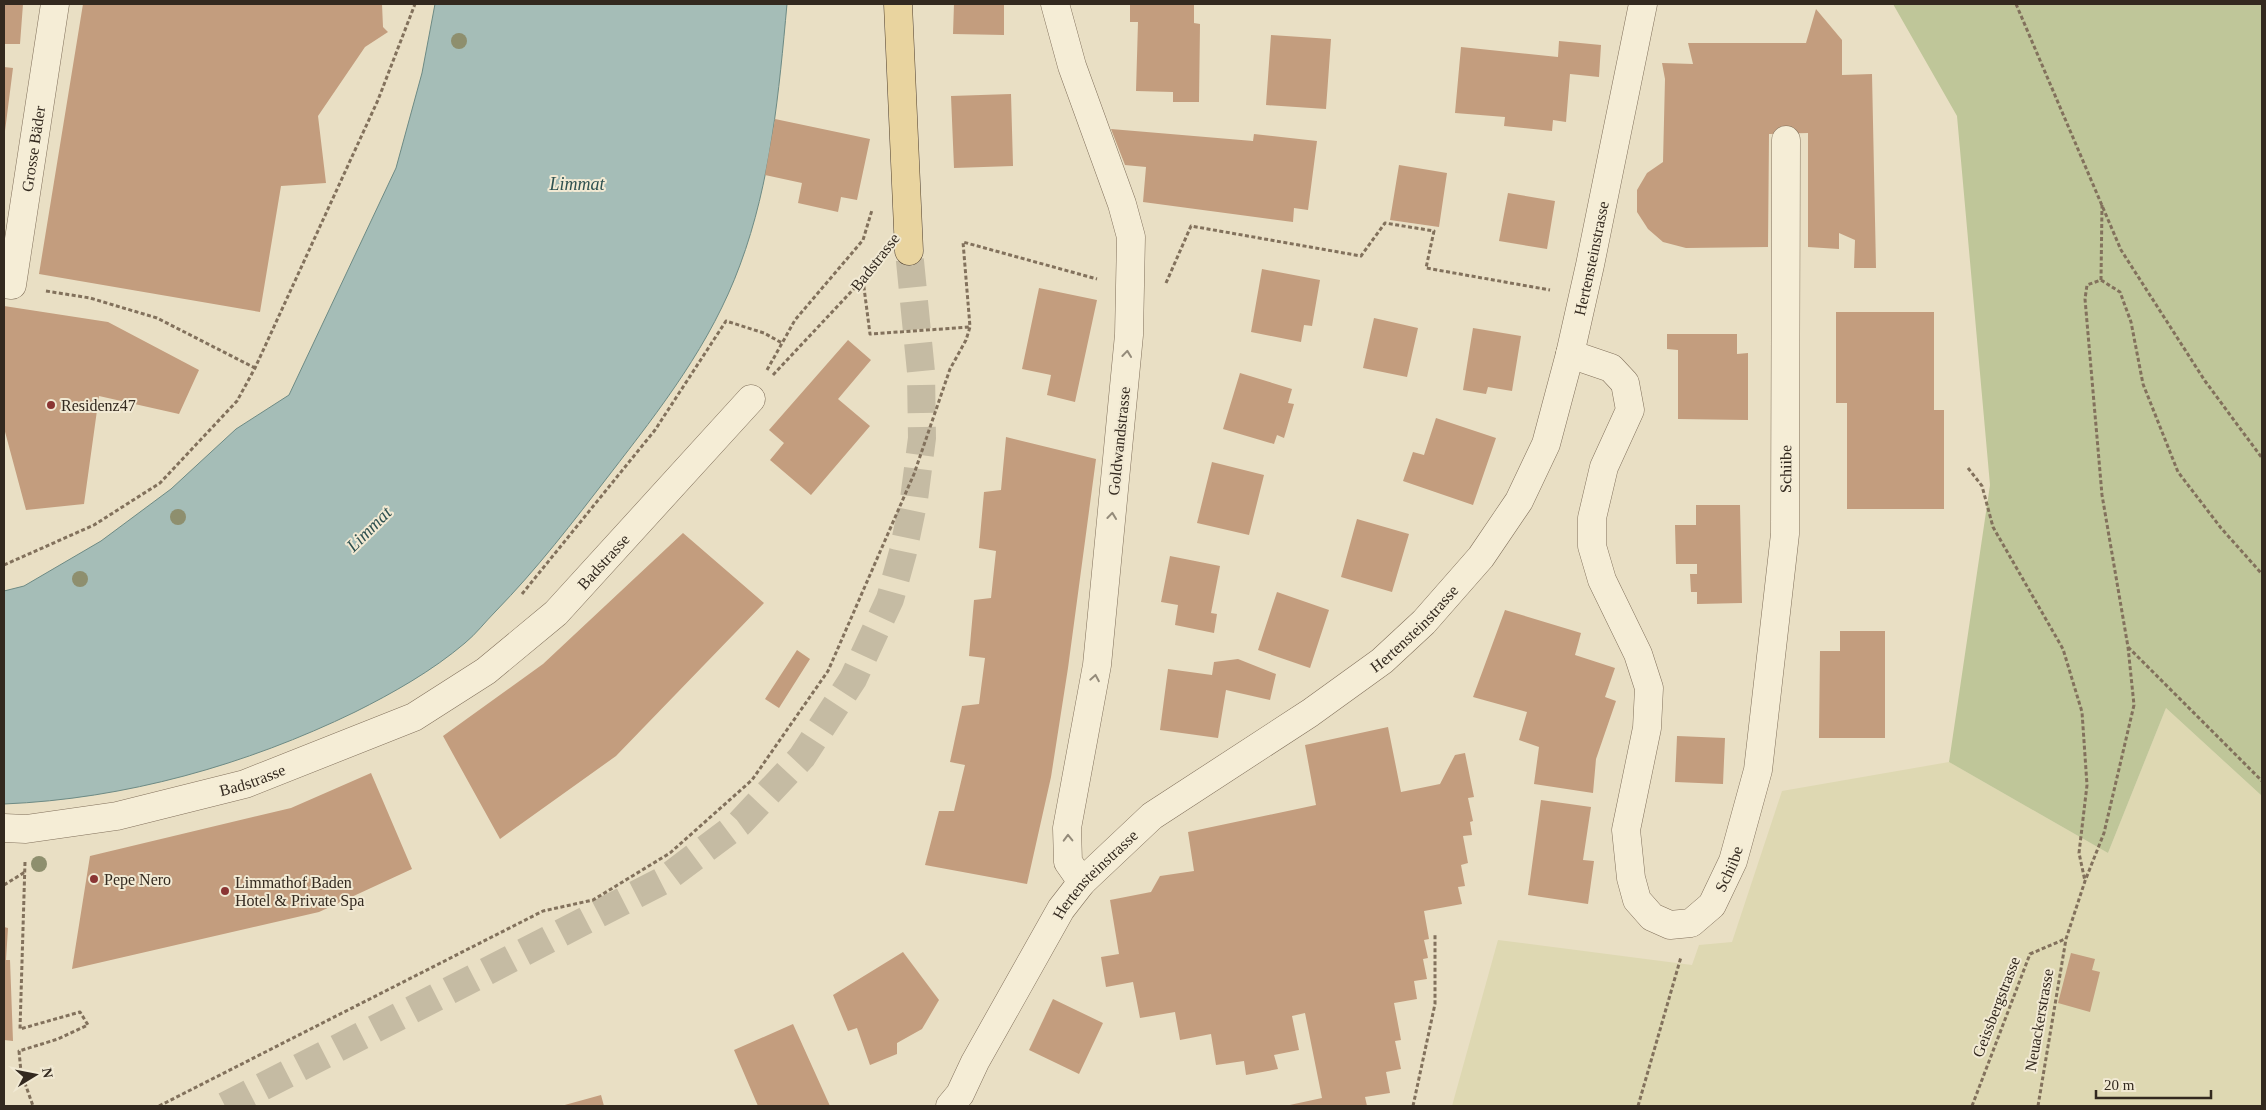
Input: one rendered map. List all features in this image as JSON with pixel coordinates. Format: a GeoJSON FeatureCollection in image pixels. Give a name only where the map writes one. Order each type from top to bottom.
{"type":"FeatureCollection","features":[{"type":"Feature","properties":{"kind":"main road","name":"Badstrasse"},"geometry":{"type":"LineString","coordinates":[[898,4],[907,218]]}},
{"type":"Feature","properties":{"kind":"main road"},"geometry":{"type":"LineString","coordinates":[[907,218],[909,251]]}},
{"type":"Feature","properties":{"kind":"street","name":"Grosse Bäder"},"geometry":{"type":"LineString","coordinates":[[8,284],[55,4]]}},
{"type":"Feature","properties":{"kind":"street","name":"Goldwandstrasse"},"geometry":{"type":"LineString","coordinates":[[1055,4],[1072,66],[1122,204],[1131,237],[1129,335],[1097,665],[1067,828],[1068,862],[1082,882]]}},
{"type":"Feature","properties":{"kind":"street","name":"Hertensteinstrasse"},"geometry":{"type":"LineString","coordinates":[[950,1106],[960,1094],[975,1062],[1061,909],[1082,882],[1152,816],[1254,751],[1344,690],[1382,661],[1424,622],[1481,557],[1519,501],[1546,444],[1570,354],[1643,4]]}},
{"type":"Feature","properties":{"kind":"street","name":"Schiibe"},"geometry":{"type":"LineString","coordinates":[[1691,923],[1712,905],[1733,861],[1758,770],[1785,534],[1786,140]]}},
{"type":"Feature","properties":{"kind":"street"},"geometry":{"type":"LineString","coordinates":[[1570,354],[1611,368],[1625,383],[1630,410],[1604,467],[1592,518],[1592,546],[1602,580],[1638,654],[1649,688],[1647,728],[1626,830],[1631,878],[1637,900],[1652,917],[1670,925],[1691,923]]}},
{"type":"Feature","properties":{"kind":"street","name":"Badstrasse"},"geometry":{"type":"LineString","coordinates":[[15,828],[118,816],[245,784],[414,717],[486,671],[556,613],[751,399]]}},
{"type":"Feature","properties":{"kind":"path"},"geometry":{"type":"LineString","coordinates":[[4,565],[94,525],[160,483],[237,401],[255,368],[378,100],[415,4]]}},
{"type":"Feature","properties":{"kind":"path"},"geometry":{"type":"LineString","coordinates":[[2016,4],[2121,250],[2205,381],[2262,458]]}},
{"type":"Feature","properties":{"kind":"path"},"geometry":{"type":"LineString","coordinates":[[751,399],[795,320],[863,240],[874,202]]}},
{"type":"Feature","properties":{"kind":"path"},"geometry":{"type":"LineString","coordinates":[[2102,202],[2101,280],[2120,292],[2130,322],[2143,384],[2178,472],[2221,528],[2262,574]]}},
{"type":"Feature","properties":{"kind":"path","name":"Badstrasse"},"geometry":{"type":"LineString","coordinates":[[751,399],[863,280],[893,244],[907,218]]}},
{"type":"Feature","properties":{"kind":"path"},"geometry":{"type":"LineString","coordinates":[[1191,226],[1361,256],[1386,223],[1434,231],[1426,268],[1553,291]]}},
{"type":"Feature","properties":{"kind":"path"},"geometry":{"type":"LineString","coordinates":[[159,1106],[543,911],[593,900],[670,853],[752,780],[828,671],[914,474],[950,369],[966,340],[970,327],[963,242],[1103,280]]}},
{"type":"Feature","properties":{"kind":"path"},"geometry":{"type":"LineString","coordinates":[[863,280],[870,334],[970,327]]}},
{"type":"Feature","properties":{"kind":"path","name":"Neuackerstrasse"},"geometry":{"type":"LineString","coordinates":[[2038,1106],[2066,939],[2085,881],[2104,833],[2134,705],[2128,647],[2102,495],[2085,299],[2087,285],[2101,280]]}},
{"type":"Feature","properties":{"kind":"path"},"geometry":{"type":"LineString","coordinates":[[8,284],[90,298],[157,318],[255,368]]}},
{"type":"Feature","properties":{"kind":"path"},"geometry":{"type":"LineString","coordinates":[[527,637],[521,595],[655,430],[726,321],[764,333],[782,343]]}},
{"type":"Feature","properties":{"kind":"path"},"geometry":{"type":"LineString","coordinates":[[1968,468],[1982,486],[1993,527],[2063,649],[2082,712],[2087,785],[2079,853],[2085,881]]}},
{"type":"Feature","properties":{"kind":"path"},"geometry":{"type":"LineString","coordinates":[[2128,647],[2262,781]]}},
{"type":"Feature","properties":{"kind":"path"},"geometry":{"type":"LineString","coordinates":[[15,828],[25,872],[20,1029],[80,1012],[88,1025],[58,1039],[19,1051],[21,1072],[33,1106]]}},
{"type":"Feature","properties":{"kind":"path"},"geometry":{"type":"LineString","coordinates":[[4,885],[25,872]]}},
{"type":"Feature","properties":{"kind":"path"},"geometry":{"type":"LineString","coordinates":[[1638,1106],[1691,923]]}},
{"type":"Feature","properties":{"kind":"path"},"geometry":{"type":"LineString","coordinates":[[1413,1106],[1434,1004],[1435,935]]}},
{"type":"Feature","properties":{"kind":"path","name":"Geissbergstrasse"},"geometry":{"type":"LineString","coordinates":[[1972,1106],[2030,954],[2066,939]]}},
{"type":"Feature","properties":{"kind":"shaded area"},"geometry":{"type":"Polygon","coordinates":[[[2166,708],[2262,796],[2262,1106],[1452,1106],[1498,940],[1692,965],[1699,945],[1732,942],[1782,791],[1949,762],[2108,853],[2166,708]]]}},
{"type":"Feature","properties":{"kind":"green space"},"geometry":{"type":"Polygon","coordinates":[[[1893,4],[2262,4],[2262,796],[2166,708],[2108,853],[1949,762],[1990,485],[1957,116],[1893,4]]]}},
{"type":"Feature","properties":{"kind":"water","name":"Limmat"},"geometry":{"type":"Polygon","coordinates":[[[435,4],[787,4],[777,103],[759,201],[751,234],[740,265],[715,322],[666,400],[554,545],[473,636],[426,672],[355,712],[314,731],[228,763],[139,787],[49,801],[4,804],[4,591],[24,586],[101,541],[171,489],[236,429],[289,395],[396,168],[422,73],[435,4]]]}},
{"type":"Feature","properties":{"kind":"building"},"geometry":{"type":"Polygon","coordinates":[[[4,4],[23,4],[20,44],[4,44],[4,4]]]}},
{"type":"Feature","properties":{"kind":"building"},"geometry":{"type":"Polygon","coordinates":[[[83,4],[382,4],[383,27],[388,32],[365,47],[318,116],[326,183],[281,186],[260,312],[39,274],[83,4]]]}},
{"type":"Feature","properties":{"kind":"building"},"geometry":{"type":"Polygon","coordinates":[[[954,4],[1004,4],[1004,35],[953,34],[954,4]]]}},
{"type":"Feature","properties":{"kind":"building"},"geometry":{"type":"Polygon","coordinates":[[[1130,4],[1194,4],[1194,23],[1200,24],[1199,102],[1173,102],[1173,92],[1136,91],[1138,22],[1130,22],[1130,4]]]}},
{"type":"Feature","properties":{"kind":"building"},"geometry":{"type":"Polygon","coordinates":[[[1816,9],[1842,40],[1842,75],[1872,74],[1876,268],[1854,268],[1855,240],[1839,233],[1839,249],[1808,247],[1808,133],[1769,134],[1768,247],[1686,248],[1663,242],[1648,229],[1637,212],[1637,190],[1647,173],[1663,162],[1665,79],[1662,63],[1693,64],[1688,43],[1806,43],[1816,9]]]}},
{"type":"Feature","properties":{"kind":"building"},"geometry":{"type":"Polygon","coordinates":[[[1271,35],[1331,39],[1326,109],[1266,105],[1271,35]]]}},
{"type":"Feature","properties":{"kind":"building"},"geometry":{"type":"Polygon","coordinates":[[[1559,41],[1601,45],[1599,77],[1570,74],[1566,122],[1553,120],[1552,131],[1504,126],[1505,117],[1455,113],[1461,47],[1558,57],[1559,41]]]}},
{"type":"Feature","properties":{"kind":"building"},"geometry":{"type":"Polygon","coordinates":[[[4,67],[13,68],[5,131],[4,131],[4,67]]]}},
{"type":"Feature","properties":{"kind":"building"},"geometry":{"type":"Polygon","coordinates":[[[1011,94],[1013,166],[954,168],[951,96],[1011,94]]]}},
{"type":"Feature","properties":{"kind":"building"},"geometry":{"type":"Polygon","coordinates":[[[775,119],[870,139],[857,200],[841,197],[838,212],[798,203],[802,183],[765,175],[775,119]]]}},
{"type":"Feature","properties":{"kind":"building"},"geometry":{"type":"Polygon","coordinates":[[[1111,129],[1253,141],[1254,134],[1317,141],[1308,210],[1294,208],[1293,222],[1143,202],[1146,167],[1125,165],[1111,129]]]}},
{"type":"Feature","properties":{"kind":"building"},"geometry":{"type":"Polygon","coordinates":[[[1399,165],[1447,173],[1439,227],[1390,220],[1399,165]]]}},
{"type":"Feature","properties":{"kind":"building"},"geometry":{"type":"Polygon","coordinates":[[[1508,193],[1555,201],[1547,249],[1499,241],[1508,193]]]}},
{"type":"Feature","properties":{"kind":"building"},"geometry":{"type":"Polygon","coordinates":[[[1262,269],[1320,280],[1312,326],[1304,325],[1301,342],[1251,332],[1262,269]]]}},
{"type":"Feature","properties":{"kind":"building"},"geometry":{"type":"Polygon","coordinates":[[[1039,288],[1097,300],[1075,402],[1047,395],[1051,375],[1022,369],[1039,288]]]}},
{"type":"Feature","properties":{"kind":"building","name":"Residenz47"},"geometry":{"type":"Polygon","coordinates":[[[4,306],[108,322],[199,370],[179,414],[99,396],[84,504],[26,510],[4,428],[4,306]]]}},
{"type":"Feature","properties":{"kind":"building"},"geometry":{"type":"Polygon","coordinates":[[[1836,312],[1934,312],[1934,410],[1944,410],[1944,509],[1847,509],[1847,403],[1836,403],[1836,312]]]}},
{"type":"Feature","properties":{"kind":"building"},"geometry":{"type":"Polygon","coordinates":[[[1374,318],[1418,328],[1407,377],[1363,368],[1374,318]]]}},
{"type":"Feature","properties":{"kind":"building"},"geometry":{"type":"Polygon","coordinates":[[[1473,328],[1521,336],[1512,391],[1488,387],[1486,394],[1463,390],[1473,328]]]}},
{"type":"Feature","properties":{"kind":"building"},"geometry":{"type":"Polygon","coordinates":[[[1667,334],[1737,334],[1737,354],[1748,353],[1748,420],[1678,419],[1678,350],[1667,349],[1667,334]]]}},
{"type":"Feature","properties":{"kind":"building"},"geometry":{"type":"Polygon","coordinates":[[[848,340],[871,360],[838,399],[870,426],[811,495],[770,460],[784,443],[769,430],[848,340]]]}},
{"type":"Feature","properties":{"kind":"building"},"geometry":{"type":"Polygon","coordinates":[[[1240,373],[1292,389],[1288,403],[1294,404],[1284,438],[1277,435],[1274,444],[1223,429],[1240,373]]]}},
{"type":"Feature","properties":{"kind":"building"},"geometry":{"type":"Polygon","coordinates":[[[1436,418],[1496,438],[1473,505],[1403,481],[1413,452],[1424,455],[1436,418]]]}},
{"type":"Feature","properties":{"kind":"building"},"geometry":{"type":"Polygon","coordinates":[[[1006,437],[1096,459],[1068,668],[1051,777],[1027,884],[925,865],[939,811],[954,811],[965,765],[950,762],[962,706],[979,704],[985,658],[969,656],[974,600],[991,598],[996,551],[979,548],[984,492],[1001,490],[1006,437]]]}},
{"type":"Feature","properties":{"kind":"building"},"geometry":{"type":"Polygon","coordinates":[[[1212,462],[1264,475],[1249,535],[1197,523],[1212,462]]]}},
{"type":"Feature","properties":{"kind":"building"},"geometry":{"type":"Polygon","coordinates":[[[1696,505],[1740,505],[1742,603],[1697,604],[1697,592],[1691,592],[1690,574],[1697,574],[1697,564],[1676,564],[1675,525],[1696,525],[1696,505]]]}},
{"type":"Feature","properties":{"kind":"building"},"geometry":{"type":"Polygon","coordinates":[[[1357,519],[1409,534],[1392,592],[1341,577],[1357,519]]]}},
{"type":"Feature","properties":{"kind":"building"},"geometry":{"type":"Polygon","coordinates":[[[683,533],[764,603],[616,756],[500,839],[443,736],[543,664],[683,533]]]}},
{"type":"Feature","properties":{"kind":"building"},"geometry":{"type":"Polygon","coordinates":[[[1170,556],[1220,566],[1211,613],[1217,614],[1214,633],[1175,625],[1178,605],[1161,602],[1170,556]]]}},
{"type":"Feature","properties":{"kind":"building"},"geometry":{"type":"Polygon","coordinates":[[[1277,592],[1329,610],[1310,668],[1258,650],[1277,592]]]}},
{"type":"Feature","properties":{"kind":"building"},"geometry":{"type":"Polygon","coordinates":[[[1505,610],[1581,633],[1575,655],[1615,668],[1605,697],[1616,701],[1596,759],[1593,793],[1534,784],[1539,747],[1519,740],[1527,712],[1473,697],[1505,610]]]}},
{"type":"Feature","properties":{"kind":"building"},"geometry":{"type":"Polygon","coordinates":[[[1840,631],[1885,631],[1885,738],[1819,738],[1820,651],[1840,651],[1840,631]]]}},
{"type":"Feature","properties":{"kind":"building"},"geometry":{"type":"Polygon","coordinates":[[[797,650],[810,659],[779,708],[765,699],[797,650]]]}},
{"type":"Feature","properties":{"kind":"building"},"geometry":{"type":"Polygon","coordinates":[[[1238,659],[1276,674],[1270,700],[1226,690],[1218,738],[1160,730],[1168,669],[1212,675],[1214,662],[1238,659]]]}},
{"type":"Feature","properties":{"kind":"building"},"geometry":{"type":"Polygon","coordinates":[[[1388,727],[1401,792],[1440,784],[1455,755],[1465,753],[1474,797],[1468,798],[1473,821],[1470,822],[1472,835],[1463,836],[1468,863],[1461,865],[1465,886],[1458,887],[1462,904],[1424,911],[1429,939],[1424,940],[1428,958],[1423,959],[1427,979],[1414,981],[1417,999],[1394,1003],[1401,1040],[1395,1041],[1401,1069],[1386,1072],[1390,1093],[1365,1097],[1367,1106],[1285,1106],[1322,1098],[1305,1013],[1292,1016],[1299,1050],[1274,1055],[1278,1069],[1246,1075],[1244,1061],[1216,1065],[1211,1034],[1180,1040],[1175,1012],[1140,1018],[1133,982],[1106,987],[1101,957],[1119,954],[1110,900],[1151,892],[1160,876],[1194,871],[1188,832],[1316,805],[1305,745],[1388,727]]]}},
{"type":"Feature","properties":{"kind":"building"},"geometry":{"type":"Polygon","coordinates":[[[1677,736],[1725,738],[1723,784],[1675,782],[1677,736]]]}},
{"type":"Feature","properties":{"kind":"building","name":"Limmathof Baden Hotel & Private Spa"},"geometry":{"type":"Polygon","coordinates":[[[371,773],[412,869],[319,912],[72,969],[90,856],[291,808],[371,773]]]}},
{"type":"Feature","properties":{"kind":"building"},"geometry":{"type":"Polygon","coordinates":[[[1541,800],[1591,807],[1583,860],[1594,861],[1588,904],[1528,895],[1541,800]]]}},
{"type":"Feature","properties":{"kind":"building"},"geometry":{"type":"Polygon","coordinates":[[[4,927],[8,928],[6,960],[10,960],[13,1041],[4,1040],[4,927]]]}},
{"type":"Feature","properties":{"kind":"building"},"geometry":{"type":"Polygon","coordinates":[[[903,952],[939,1000],[922,1029],[897,1043],[897,1054],[870,1065],[857,1028],[848,1031],[833,995],[903,952]]]}},
{"type":"Feature","properties":{"kind":"building"},"geometry":{"type":"Polygon","coordinates":[[[2071,953],[2095,959],[2092,970],[2100,972],[2090,1012],[2058,1003],[2071,953]]]}},
{"type":"Feature","properties":{"kind":"building"},"geometry":{"type":"Polygon","coordinates":[[[1053,999],[1103,1023],[1079,1074],[1029,1050],[1053,999]]]}},
{"type":"Feature","properties":{"kind":"building"},"geometry":{"type":"Polygon","coordinates":[[[793,1024],[830,1106],[758,1106],[734,1050],[793,1024]]]}},
{"type":"Feature","properties":{"kind":"building"},"geometry":{"type":"Polygon","coordinates":[[[601,1095],[604,1106],[561,1106],[601,1095]]]}},
{"type":"Feature","properties":{"kind":"tunnel"},"geometry":{"type":"LineString","coordinates":[[225,1106],[664,880],[740,823],[802,757],[853,679],[890,599],[903,552],[914,499],[922,438],[921,372],[909,251]]}},
{"type":"Feature","properties":{"kind":"place","name":"Residenz47"},"geometry":{"type":"Point","coordinates":[51,405]}},
{"type":"Feature","properties":{"kind":"place","name":"Pepe Nero"},"geometry":{"type":"Point","coordinates":[94,879]}},
{"type":"Feature","properties":{"kind":"place","name":"Limmathof Baden Hotel & Private Spa"},"geometry":{"type":"Point","coordinates":[225,891]}}]}
